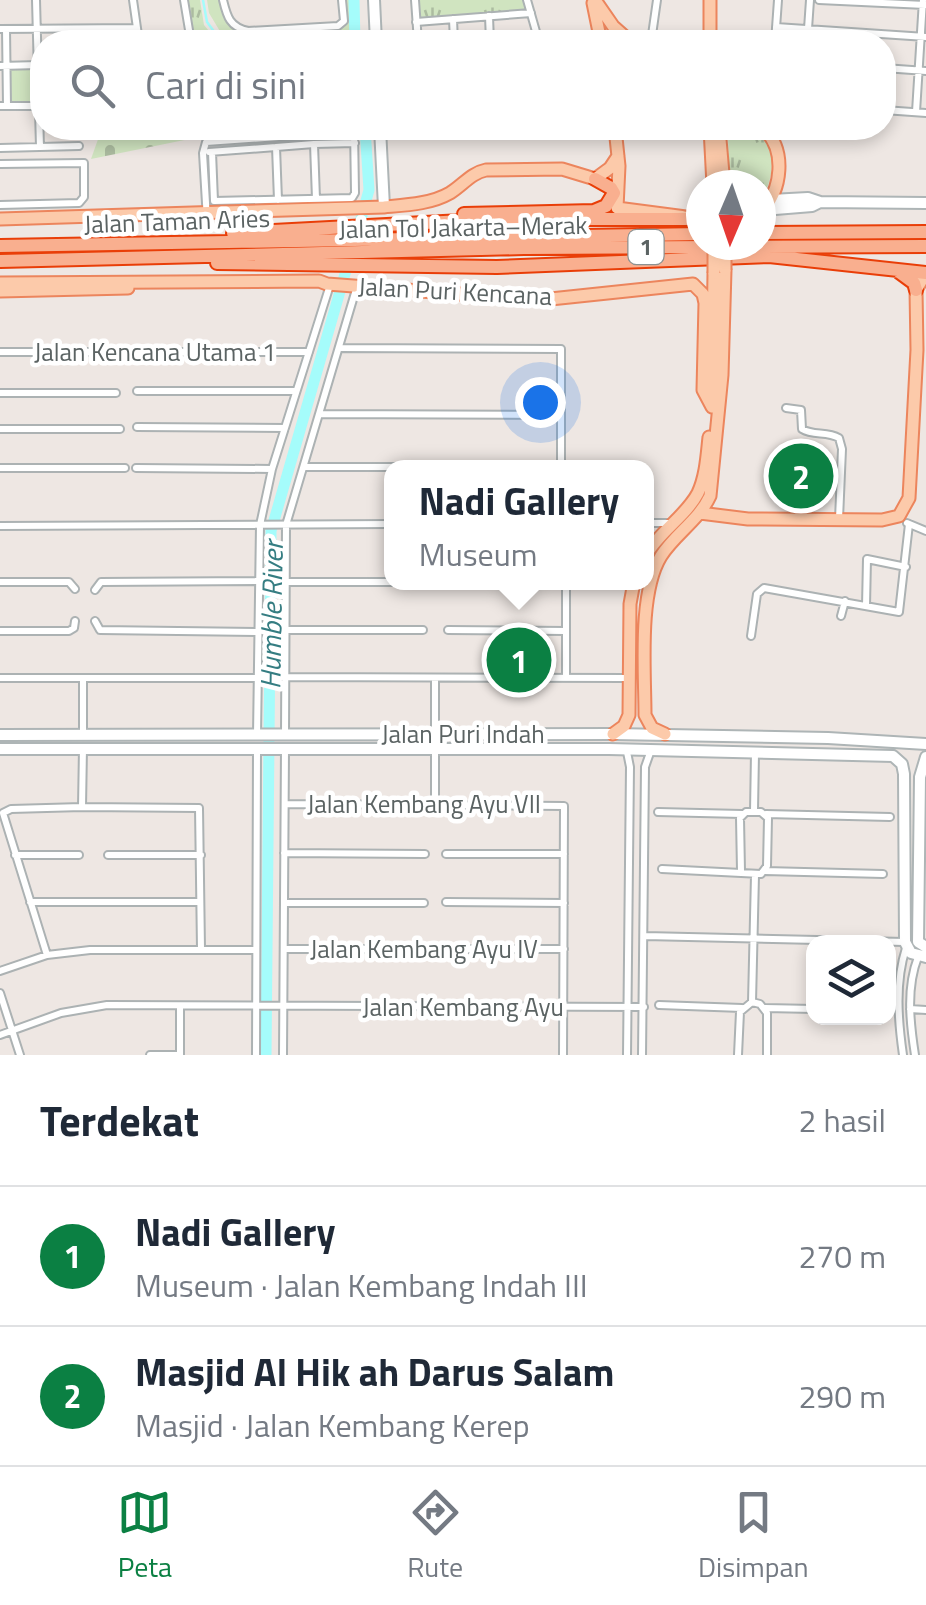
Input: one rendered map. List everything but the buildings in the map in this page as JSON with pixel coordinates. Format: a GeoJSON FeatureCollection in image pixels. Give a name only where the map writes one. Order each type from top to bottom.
{"type":"FeatureCollection","features":[{"type":"Feature","properties":{"kind":"highway"},"geometry":{"type":"LineString","coordinates":[[408,224],[494,210],[594,211],[606,206],[614,196],[611,188],[595,179]]}},
{"type":"Feature","properties":{"kind":"highway"},"geometry":{"type":"LineString","coordinates":[[326,246],[376,225],[500,219],[686,219]]}},
{"type":"Feature","properties":{"kind":"highway"},"geometry":{"type":"LineString","coordinates":[[776,234],[926,232]]}},
{"type":"Feature","properties":{"kind":"highway"},"geometry":{"type":"LineString","coordinates":[[0,246],[133,243],[141,237],[160,234],[326,246],[498,267],[769,256],[926,273]]}},
{"type":"Feature","properties":{"kind":"highway","name":"Jalan Tol Jakarta–Merak"},"geometry":{"type":"LineString","coordinates":[[364,252],[686,235]]}},
{"type":"Feature","properties":{"kind":"highway","name":"Jalan Tol Jakarta–Merak"},"geometry":{"type":"LineString","coordinates":[[0,260],[180,257],[326,246],[364,252],[926,246]]}},
{"type":"Feature","properties":{"kind":"highway"},"geometry":{"type":"LineString","coordinates":[[897,271],[914,283],[920,295]]}},
{"type":"Feature","properties":{"kind":"main road"},"geometry":{"type":"LineString","coordinates":[[374,0],[375,30]]}},
{"type":"Feature","properties":{"kind":"main road"},"geometry":{"type":"LineString","coordinates":[[594,0],[599,30]]}},
{"type":"Feature","properties":{"kind":"main road"},"geometry":{"type":"LineString","coordinates":[[594,0],[618,30]]}},
{"type":"Feature","properties":{"kind":"main road"},"geometry":{"type":"LineString","coordinates":[[710,0],[710,30]]}},
{"type":"Feature","properties":{"kind":"main road"},"geometry":{"type":"LineString","coordinates":[[379,140],[381,208]]}},
{"type":"Feature","properties":{"kind":"main road"},"geometry":{"type":"LineString","coordinates":[[616,140],[617,208],[686,218]]}},
{"type":"Feature","properties":{"kind":"main road"},"geometry":{"type":"LineString","coordinates":[[711,140],[712,170]]}},
{"type":"Feature","properties":{"kind":"main road"},"geometry":{"type":"LineString","coordinates":[[774,140],[778,160],[776,184]]}},
{"type":"Feature","properties":{"kind":"main road"},"geometry":{"type":"LineString","coordinates":[[722,142],[723,170]]}},
{"type":"Feature","properties":{"kind":"main road"},"geometry":{"type":"LineString","coordinates":[[595,179],[618,156]]}},
{"type":"Feature","properties":{"kind":"main road","name":"Jalan Taman Aries"},"geometry":{"type":"LineString","coordinates":[[0,219],[209,209],[381,208],[433,200],[486,170],[562,169],[595,179]]}},
{"type":"Feature","properties":{"kind":"main road"},"geometry":{"type":"LineString","coordinates":[[776,208],[803,208],[820,202],[926,203]]}},
{"type":"Feature","properties":{"kind":"main road","name":"Jalan Taman Aries"},"geometry":{"type":"LineString","coordinates":[[0,227],[209,209]]}},
{"type":"Feature","properties":{"kind":"main road"},"geometry":{"type":"LineString","coordinates":[[654,576],[661,556],[700,513],[710,496],[722,375],[717,260]]}},
{"type":"Feature","properties":{"kind":"main road"},"geometry":{"type":"LineString","coordinates":[[654,545],[700,488],[712,407],[722,260]]}},
{"type":"Feature","properties":{"kind":"main road"},"geometry":{"type":"LineString","coordinates":[[700,513],[748,519],[904,520],[912,474],[920,295],[926,273]]}},
{"type":"Feature","properties":{"kind":"main road","name":"Jalan Puri Kencana"},"geometry":{"type":"LineString","coordinates":[[0,282],[319,281],[541,300],[693,284],[704,294],[704,390],[712,407]]}},
{"type":"Feature","properties":{"kind":"main road","name":"Jalan Puri Kencana"},"geometry":{"type":"LineString","coordinates":[[0,291],[319,288],[330,284]]}},
{"type":"Feature","properties":{"kind":"main road"},"geometry":{"type":"LineString","coordinates":[[710,496],[725,510],[748,519]]}},
{"type":"Feature","properties":{"kind":"main road"},"geometry":{"type":"LineString","coordinates":[[632,590],[639,603],[647,596]]}},
{"type":"Feature","properties":{"kind":"main road"},"geometry":{"type":"LineString","coordinates":[[613,734],[627,721],[632,590]]}},
{"type":"Feature","properties":{"kind":"main road"},"geometry":{"type":"LineString","coordinates":[[649,590],[645,692],[648,722],[665,734]]}},
{"type":"Feature","properties":{"kind":"main road"},"geometry":{"type":"LineString","coordinates":[[630,693],[638,698],[645,692]]}},
{"type":"Feature","properties":{"kind":"main road","name":"Jalan Puri Indah"},"geometry":{"type":"LineString","coordinates":[[0,735],[665,734],[926,744]]}},
{"type":"Feature","properties":{"kind":"main road","name":"Jalan Puri Indah"},"geometry":{"type":"LineString","coordinates":[[0,750],[622,749],[887,755],[898,758],[904,774],[903,856]]}},
{"type":"Feature","properties":{"kind":"main road"},"geometry":{"type":"LineString","coordinates":[[923,952],[918,942],[919,843],[921,770],[926,757]]}},
{"type":"Feature","properties":{"kind":"main road"},"geometry":{"type":"LineString","coordinates":[[919,843],[903,856],[906,945],[923,952]]}},
{"type":"Feature","properties":{"kind":"street"},"geometry":{"type":"LineString","coordinates":[[36,0],[37,30]]}},
{"type":"Feature","properties":{"kind":"street"},"geometry":{"type":"LineString","coordinates":[[30,106],[3,106],[3,29],[136,28],[133,0]]}},
{"type":"Feature","properties":{"kind":"street"},"geometry":{"type":"LineString","coordinates":[[184,0],[189,30]]}},
{"type":"Feature","properties":{"kind":"street"},"geometry":{"type":"LineString","coordinates":[[223,0],[228,18],[240,30],[342,25],[342,0]]}},
{"type":"Feature","properties":{"kind":"street"},"geometry":{"type":"LineString","coordinates":[[416,0],[417,30]]}},
{"type":"Feature","properties":{"kind":"street"},"geometry":{"type":"LineString","coordinates":[[528,0],[534,30]]}},
{"type":"Feature","properties":{"kind":"street"},"geometry":{"type":"LineString","coordinates":[[653,30],[657,0]]}},
{"type":"Feature","properties":{"kind":"street"},"geometry":{"type":"LineString","coordinates":[[776,30],[778,0]]}},
{"type":"Feature","properties":{"kind":"street"},"geometry":{"type":"LineString","coordinates":[[808,29],[810,0]]}},
{"type":"Feature","properties":{"kind":"street"},"geometry":{"type":"LineString","coordinates":[[819,0],[924,3],[916,112]]}},
{"type":"Feature","properties":{"kind":"street"},"geometry":{"type":"LineString","coordinates":[[488,16],[489,30]]}},
{"type":"Feature","properties":{"kind":"street"},"geometry":{"type":"LineString","coordinates":[[416,22],[532,16]]}},
{"type":"Feature","properties":{"kind":"street"},"geometry":{"type":"LineString","coordinates":[[453,19],[453,30]]}},
{"type":"Feature","properties":{"kind":"street"},"geometry":{"type":"LineString","coordinates":[[776,27],[822,30]]}},
{"type":"Feature","properties":{"kind":"street"},"geometry":{"type":"LineString","coordinates":[[896,35],[923,37]]}},
{"type":"Feature","properties":{"kind":"street"},"geometry":{"type":"LineString","coordinates":[[3,66],[30,65]]}},
{"type":"Feature","properties":{"kind":"street"},"geometry":{"type":"LineString","coordinates":[[896,69],[922,71]]}},
{"type":"Feature","properties":{"kind":"street"},"geometry":{"type":"LineString","coordinates":[[896,111],[926,113]]}},
{"type":"Feature","properties":{"kind":"street"},"geometry":{"type":"LineString","coordinates":[[40,140],[40,147]]}},
{"type":"Feature","properties":{"kind":"street"},"geometry":{"type":"LineString","coordinates":[[228,140],[204,143],[208,152],[209,209],[354,196],[355,140]]}},
{"type":"Feature","properties":{"kind":"street"},"geometry":{"type":"LineString","coordinates":[[208,152],[355,143]]}},
{"type":"Feature","properties":{"kind":"street"},"geometry":{"type":"LineString","coordinates":[[314,144],[316,199]]}},
{"type":"Feature","properties":{"kind":"street"},"geometry":{"type":"LineString","coordinates":[[0,148],[79,146]]}},
{"type":"Feature","properties":{"kind":"street"},"geometry":{"type":"LineString","coordinates":[[276,147],[278,200]]}},
{"type":"Feature","properties":{"kind":"street"},"geometry":{"type":"LineString","coordinates":[[0,164],[84,164],[84,197],[79,203],[0,205]]}},
{"type":"Feature","properties":{"kind":"street"},"geometry":{"type":"LineString","coordinates":[[258,734],[260,525],[272,469],[330,284]]}},
{"type":"Feature","properties":{"kind":"street"},"geometry":{"type":"LineString","coordinates":[[282,734],[284,525],[340,348],[355,285]]}},
{"type":"Feature","properties":{"kind":"street"},"geometry":{"type":"LineString","coordinates":[[340,348],[561,349],[561,460]]}},
{"type":"Feature","properties":{"kind":"street","name":"Jalan Kencana Utama 1"},"geometry":{"type":"LineString","coordinates":[[0,352],[309,352]]}},
{"type":"Feature","properties":{"kind":"street"},"geometry":{"type":"LineString","coordinates":[[136,391],[296,391]]}},
{"type":"Feature","properties":{"kind":"street"},"geometry":{"type":"LineString","coordinates":[[0,393],[116,393]]}},
{"type":"Feature","properties":{"kind":"street"},"geometry":{"type":"LineString","coordinates":[[786,408],[801,410],[802,430],[839,438],[839,519]]}},
{"type":"Feature","properties":{"kind":"street"},"geometry":{"type":"LineString","coordinates":[[320,414],[561,414]]}},
{"type":"Feature","properties":{"kind":"street"},"geometry":{"type":"LineString","coordinates":[[0,428],[120,429]]}},
{"type":"Feature","properties":{"kind":"street"},"geometry":{"type":"LineString","coordinates":[[136,428],[286,428]]}},
{"type":"Feature","properties":{"kind":"street"},"geometry":{"type":"LineString","coordinates":[[304,467],[384,467]]}},
{"type":"Feature","properties":{"kind":"street"},"geometry":{"type":"LineString","coordinates":[[0,468],[124,468]]}},
{"type":"Feature","properties":{"kind":"street"},"geometry":{"type":"LineString","coordinates":[[136,468],[272,469]]}},
{"type":"Feature","properties":{"kind":"street"},"geometry":{"type":"LineString","coordinates":[[751,636],[757,594],[764,588],[900,612],[906,567],[904,520],[926,531]]}},
{"type":"Feature","properties":{"kind":"street"},"geometry":{"type":"LineString","coordinates":[[654,523],[670,524]]}},
{"type":"Feature","properties":{"kind":"street"},"geometry":{"type":"LineString","coordinates":[[0,526],[384,524]]}},
{"type":"Feature","properties":{"kind":"street"},"geometry":{"type":"LineString","coordinates":[[866,606],[867,559],[906,567]]}},
{"type":"Feature","properties":{"kind":"street"},"geometry":{"type":"LineString","coordinates":[[0,582],[69,582],[75,589]]}},
{"type":"Feature","properties":{"kind":"street"},"geometry":{"type":"LineString","coordinates":[[95,590],[101,582],[258,582]]}},
{"type":"Feature","properties":{"kind":"street"},"geometry":{"type":"LineString","coordinates":[[285,582],[384,582]]}},
{"type":"Feature","properties":{"kind":"street"},"geometry":{"type":"LineString","coordinates":[[566,590],[566,678]]}},
{"type":"Feature","properties":{"kind":"street"},"geometry":{"type":"LineString","coordinates":[[841,616],[844,602]]}},
{"type":"Feature","properties":{"kind":"street"},"geometry":{"type":"LineString","coordinates":[[0,631],[69,631],[75,621]]}},
{"type":"Feature","properties":{"kind":"street"},"geometry":{"type":"LineString","coordinates":[[95,621],[100,630],[258,632]]}},
{"type":"Feature","properties":{"kind":"street"},"geometry":{"type":"LineString","coordinates":[[285,630],[423,630]]}},
{"type":"Feature","properties":{"kind":"street"},"geometry":{"type":"LineString","coordinates":[[448,630],[566,630]]}},
{"type":"Feature","properties":{"kind":"street"},"geometry":{"type":"LineString","coordinates":[[285,677],[630,678]]}},
{"type":"Feature","properties":{"kind":"street"},"geometry":{"type":"LineString","coordinates":[[0,678],[258,678]]}},
{"type":"Feature","properties":{"kind":"street"},"geometry":{"type":"LineString","coordinates":[[83,678],[83,734]]}},
{"type":"Feature","properties":{"kind":"street"},"geometry":{"type":"LineString","coordinates":[[434,678],[435,804]]}},
{"type":"Feature","properties":{"kind":"street"},"geometry":{"type":"LineString","coordinates":[[82,807],[83,748]]}},
{"type":"Feature","properties":{"kind":"street"},"geometry":{"type":"LineString","coordinates":[[622,749],[627,752],[630,767],[627,1055]]}},
{"type":"Feature","properties":{"kind":"street"},"geometry":{"type":"LineString","coordinates":[[256,1055],[259,750]]}},
{"type":"Feature","properties":{"kind":"street"},"geometry":{"type":"LineString","coordinates":[[282,750],[283,1055]]}},
{"type":"Feature","properties":{"kind":"street"},"geometry":{"type":"LineString","coordinates":[[642,1055],[646,767],[652,750]]}},
{"type":"Feature","properties":{"kind":"street"},"geometry":{"type":"LineString","coordinates":[[754,811],[755,752]]}},
{"type":"Feature","properties":{"kind":"street","name":"Jalan Kembang Ayu VII"},"geometry":{"type":"LineString","coordinates":[[285,804],[564,806],[564,854]]}},
{"type":"Feature","properties":{"kind":"street"},"geometry":{"type":"LineString","coordinates":[[47,956],[2,817],[4,812],[197,807],[201,950]]}},
{"type":"Feature","properties":{"kind":"street"},"geometry":{"type":"LineString","coordinates":[[658,812],[754,811],[890,817]]}},
{"type":"Feature","properties":{"kind":"street"},"geometry":{"type":"LineString","coordinates":[[742,814],[742,871]]}},
{"type":"Feature","properties":{"kind":"street"},"geometry":{"type":"LineString","coordinates":[[765,871],[766,814]]}},
{"type":"Feature","properties":{"kind":"street"},"geometry":{"type":"LineString","coordinates":[[284,854],[424,854]]}},
{"type":"Feature","properties":{"kind":"street"},"geometry":{"type":"LineString","coordinates":[[446,854],[564,854],[563,1055]]}},
{"type":"Feature","properties":{"kind":"street"},"geometry":{"type":"LineString","coordinates":[[15,855],[79,855]]}},
{"type":"Feature","properties":{"kind":"street"},"geometry":{"type":"LineString","coordinates":[[108,855],[201,855]]}},
{"type":"Feature","properties":{"kind":"street"},"geometry":{"type":"LineString","coordinates":[[662,869],[884,874]]}},
{"type":"Feature","properties":{"kind":"street"},"geometry":{"type":"LineString","coordinates":[[752,1002],[754,874]]}},
{"type":"Feature","properties":{"kind":"street"},"geometry":{"type":"LineString","coordinates":[[30,902],[200,902]]}},
{"type":"Feature","properties":{"kind":"street"},"geometry":{"type":"LineString","coordinates":[[446,902],[564,903]]}},
{"type":"Feature","properties":{"kind":"street"},"geometry":{"type":"LineString","coordinates":[[284,903],[424,903]]}},
{"type":"Feature","properties":{"kind":"street"},"geometry":{"type":"LineString","coordinates":[[645,936],[906,945],[899,1003],[904,1055]]}},
{"type":"Feature","properties":{"kind":"street"},"geometry":{"type":"LineString","coordinates":[[0,970],[47,956],[112,949],[256,950]]}},
{"type":"Feature","properties":{"kind":"street","name":"Jalan Kembang Ayu IV"},"geometry":{"type":"LineString","coordinates":[[284,949],[564,949]]}},
{"type":"Feature","properties":{"kind":"street"},"geometry":{"type":"LineString","coordinates":[[916,1055],[910,1010],[912,975],[923,952]]}},
{"type":"Feature","properties":{"kind":"street"},"geometry":{"type":"LineString","coordinates":[[0,992],[20,1055]]}},
{"type":"Feature","properties":{"kind":"street"},"geometry":{"type":"LineString","coordinates":[[752,1002],[765,1008],[806,1009]]}},
{"type":"Feature","properties":{"kind":"street"},"geometry":{"type":"LineString","coordinates":[[659,1005],[742,1008],[752,1002]]}},
{"type":"Feature","properties":{"kind":"street","name":"Jalan Kembang Ayu"},"geometry":{"type":"LineString","coordinates":[[0,1035],[91,1006],[644,1007]]}},
{"type":"Feature","properties":{"kind":"street"},"geometry":{"type":"LineString","coordinates":[[150,1055],[180,1055],[180,1006]]}},
{"type":"Feature","properties":{"kind":"street"},"geometry":{"type":"LineString","coordinates":[[738,1055],[742,1008]]}},
{"type":"Feature","properties":{"kind":"street"},"geometry":{"type":"LineString","coordinates":[[765,1008],[767,1055]]}},
{"type":"Feature","properties":{"kind":"street"},"geometry":{"type":"LineString","coordinates":[[910,1010],[926,1010]]}},
{"type":"Feature","properties":{"kind":"green space"},"geometry":{"type":"Polygon","coordinates":[[[187,0],[200,0],[208,30],[191,30],[187,0]]]}},
{"type":"Feature","properties":{"kind":"green space"},"geometry":{"type":"Polygon","coordinates":[[[207,0],[221,0],[226,19],[244,30],[219,30],[209,13],[207,0]]]}},
{"type":"Feature","properties":{"kind":"green space"},"geometry":{"type":"Polygon","coordinates":[[[345,0],[351,0],[352,30],[308,30],[345,27],[345,0]]]}},
{"type":"Feature","properties":{"kind":"green space"},"geometry":{"type":"Polygon","coordinates":[[[417,0],[526,0],[529,10],[418,19],[417,0]]]}},
{"type":"Feature","properties":{"kind":"green space"},"geometry":{"type":"Polygon","coordinates":[[[8,67],[30,68],[30,102],[8,103],[8,67]]]}},
{"type":"Feature","properties":{"kind":"green space"},"geometry":{"type":"Polygon","coordinates":[[[98,140],[185,140],[91,159],[98,140]]]}},
{"type":"Feature","properties":{"kind":"green space"},"geometry":{"type":"Polygon","coordinates":[[[728,140],[769,140],[771,170],[729,170],[728,140]]]}},
{"type":"Feature","properties":{"kind":"waterway"},"geometry":{"type":"LineString","coordinates":[[203,0],[207,22],[213,30]]}},
{"type":"Feature","properties":{"kind":"waterway","name":"Humble River"},"geometry":{"type":"LineString","coordinates":[[354,0],[355,30]]}},
{"type":"Feature","properties":{"kind":"waterway","name":"Humble River"},"geometry":{"type":"LineString","coordinates":[[357,233],[369,190],[366,140]]}},
{"type":"Feature","properties":{"kind":"waterway","name":"Humble River"},"geometry":{"type":"LineString","coordinates":[[266,1055],[271,531],[349,260]]}},
{"type":"Feature","properties":{"kind":"place","name":"Masjid Al Hik ah Darus Salam"},"geometry":{"type":"Point","coordinates":[801,476]}},
{"type":"Feature","properties":{"kind":"place","name":"Nadi Gallery"},"geometry":{"type":"Point","coordinates":[519,660]}}]}
